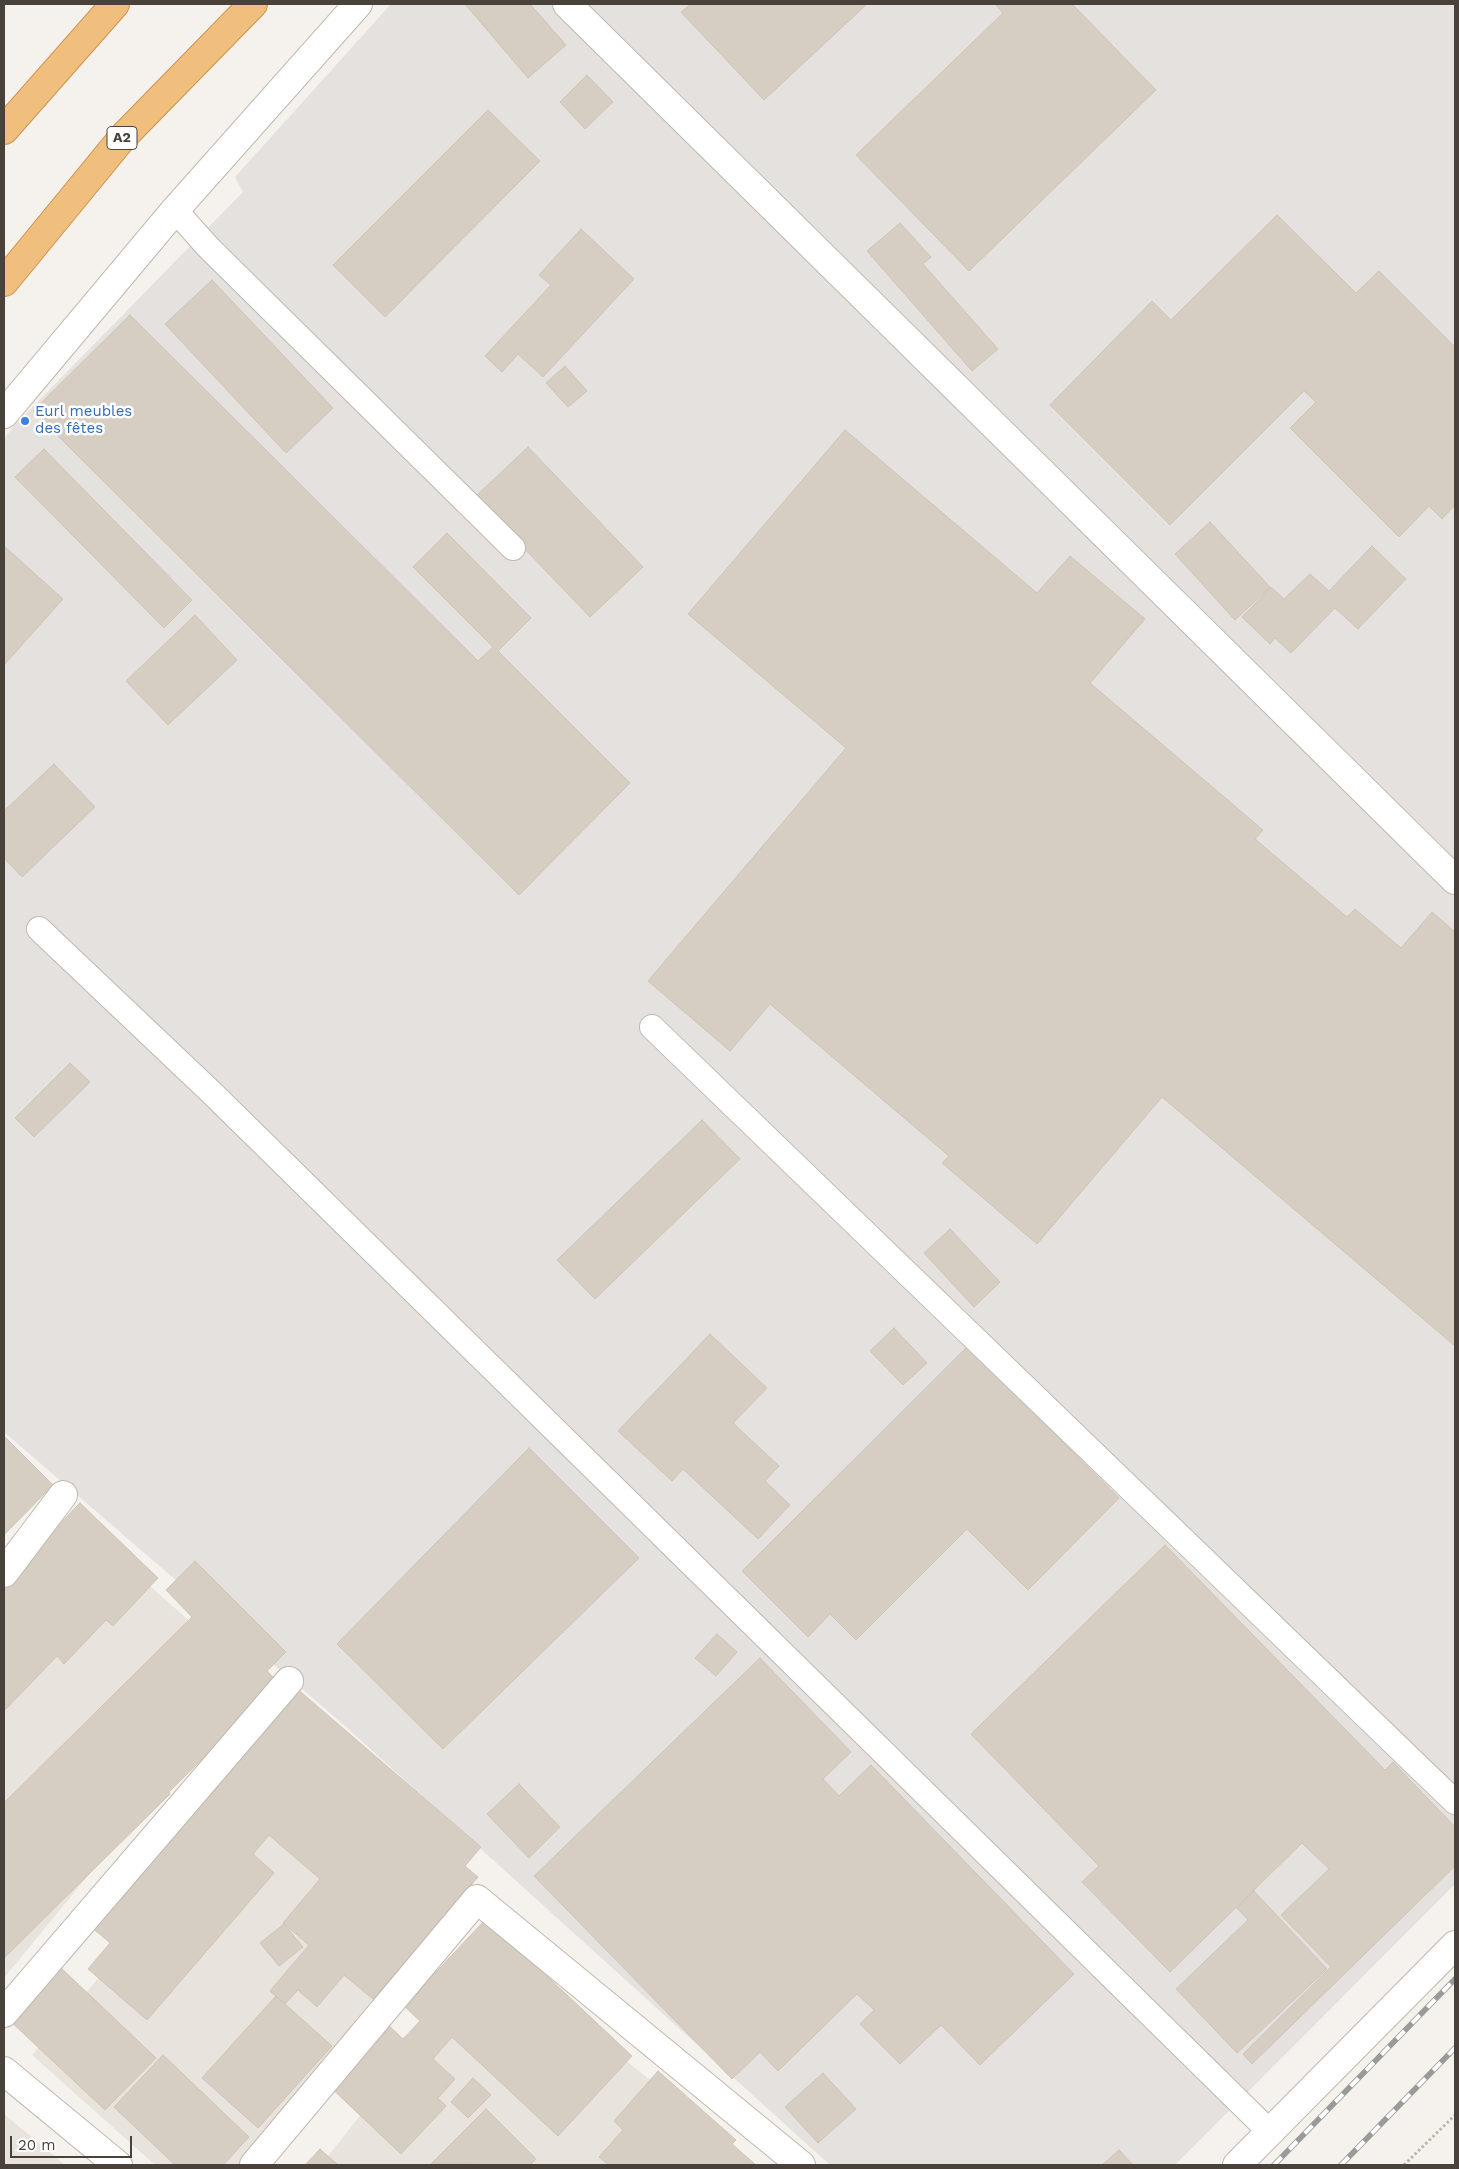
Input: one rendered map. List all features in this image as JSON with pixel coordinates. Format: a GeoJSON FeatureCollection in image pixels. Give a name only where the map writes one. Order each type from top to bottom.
{"type":"FeatureCollection","features":[{"type":"Feature","properties":{"kind":"highway"},"geometry":{"type":"LineString","coordinates":[[4,130],[115,4]]}},
{"type":"Feature","properties":{"kind":"highway","name":"A2"},"geometry":{"type":"LineString","coordinates":[[4,282],[123,137],[252,4]]}},
{"type":"Feature","properties":{"kind":"street"},"geometry":{"type":"LineString","coordinates":[[4,414],[175,210],[358,4]]}},
{"type":"Feature","properties":{"kind":"street"},"geometry":{"type":"LineString","coordinates":[[567,4],[1455,880]]}},
{"type":"Feature","properties":{"kind":"street"},"geometry":{"type":"LineString","coordinates":[[4,1573],[63,1495]]}},
{"type":"Feature","properties":{"kind":"street"},"geometry":{"type":"LineString","coordinates":[[4,2013],[289,1680]]}},
{"type":"Feature","properties":{"kind":"street"},"geometry":{"type":"LineString","coordinates":[[254,2165],[477,1899],[801,2165]]}},
{"type":"Feature","properties":{"kind":"street"},"geometry":{"type":"LineString","coordinates":[[1237,2165],[1455,1945]]}},
{"type":"Feature","properties":{"kind":"street"},"geometry":{"type":"LineString","coordinates":[[4,2071],[118,2165]]}},
{"type":"Feature","properties":{"kind":"lane"},"geometry":{"type":"LineString","coordinates":[[175,210],[208,247],[513,548]]}},
{"type":"Feature","properties":{"kind":"lane"},"geometry":{"type":"LineString","coordinates":[[39,929],[214,1094],[1270,2132]]}},
{"type":"Feature","properties":{"kind":"lane"},"geometry":{"type":"LineString","coordinates":[[652,1026],[1455,1802]]}},
{"type":"Feature","properties":{"kind":"path"},"geometry":{"type":"LineString","coordinates":[[1404,2165],[1455,2114]]}},
{"type":"Feature","properties":{"kind":"shaded area"},"geometry":{"type":"Polygon","coordinates":[[[391,4],[1455,4],[1455,1884],[1175,2165],[830,2165],[345,1726],[4,1432],[4,439],[13,427],[243,192],[235,177],[391,4]]]}},
{"type":"Feature","properties":{"kind":"shaded area"},"geometry":{"type":"Polygon","coordinates":[[[92,1535],[252,1676],[4,1978],[4,1642],[92,1535]]]}},
{"type":"Feature","properties":{"kind":"shaded area"},"geometry":{"type":"Polygon","coordinates":[[[312,1731],[471,1872],[244,2165],[155,2165],[32,2055],[312,1731]]]}},
{"type":"Feature","properties":{"kind":"shaded area"},"geometry":{"type":"Polygon","coordinates":[[[491,1950],[754,2165],[321,2165],[491,1950]]]}},
{"type":"Feature","properties":{"kind":"shaded area"},"geometry":{"type":"Polygon","coordinates":[[[4,2114],[65,2165],[4,2165],[4,2114]]]}},
{"type":"Feature","properties":{"kind":"building"},"geometry":{"type":"Polygon","coordinates":[[[465,4],[530,4],[566,45],[528,78],[465,4]]]}},
{"type":"Feature","properties":{"kind":"building"},"geometry":{"type":"Polygon","coordinates":[[[691,4],[867,4],[764,100],[681,12],[691,4]]]}},
{"type":"Feature","properties":{"kind":"building"},"geometry":{"type":"Polygon","coordinates":[[[995,4],[1072,4],[1156,90],[969,271],[856,155],[1003,13],[995,4]]]}},
{"type":"Feature","properties":{"kind":"building"},"geometry":{"type":"Polygon","coordinates":[[[587,75],[613,102],[585,129],[560,102],[587,75]]]}},
{"type":"Feature","properties":{"kind":"building"},"geometry":{"type":"Polygon","coordinates":[[[488,110],[540,161],[385,317],[333,265],[488,110]]]}},
{"type":"Feature","properties":{"kind":"building"},"geometry":{"type":"Polygon","coordinates":[[[1277,215],[1356,293],[1379,271],[1455,347],[1455,505],[1442,519],[1429,506],[1399,537],[1290,428],[1316,402],[1304,391],[1170,525],[1050,405],[1152,301],[1171,320],[1277,215]]]}},
{"type":"Feature","properties":{"kind":"building"},"geometry":{"type":"Polygon","coordinates":[[[900,223],[931,257],[923,264],[998,349],[972,371],[867,251],[900,223]]]}},
{"type":"Feature","properties":{"kind":"building"},"geometry":{"type":"Polygon","coordinates":[[[581,229],[634,279],[543,377],[518,354],[502,372],[485,356],[551,285],[539,275],[581,229]]]}},
{"type":"Feature","properties":{"kind":"building"},"geometry":{"type":"Polygon","coordinates":[[[212,280],[333,408],[286,453],[165,324],[212,280]]]}},
{"type":"Feature","properties":{"kind":"building"},"geometry":{"type":"Polygon","coordinates":[[[130,315],[478,661],[493,647],[413,567],[447,533],[531,618],[498,651],[630,783],[519,895],[33,411],[130,315]]]}},
{"type":"Feature","properties":{"kind":"building"},"geometry":{"type":"Polygon","coordinates":[[[565,366],[587,391],[568,407],[546,383],[565,366]]]}},
{"type":"Feature","properties":{"kind":"building"},"geometry":{"type":"Polygon","coordinates":[[[845,430],[1037,593],[1070,556],[1145,619],[1090,683],[1263,830],[1255,839],[1347,917],[1355,909],[1401,948],[1432,912],[1455,932],[1455,1346],[1162,1097],[1037,1244],[942,1163],[949,1156],[770,1004],[730,1051],[648,981],[846,748],[688,614],[845,430]]]}},
{"type":"Feature","properties":{"kind":"building"},"geometry":{"type":"Polygon","coordinates":[[[528,447],[643,567],[590,617],[475,497],[528,447]]]}},
{"type":"Feature","properties":{"kind":"building"},"geometry":{"type":"Polygon","coordinates":[[[44,449],[192,600],[164,628],[15,477],[44,449]]]}},
{"type":"Feature","properties":{"kind":"building"},"geometry":{"type":"Polygon","coordinates":[[[1210,522],[1270,587],[1235,620],[1175,554],[1210,522]]]}},
{"type":"Feature","properties":{"kind":"building"},"geometry":{"type":"Polygon","coordinates":[[[4,546],[63,599],[4,665],[4,546]]]}},
{"type":"Feature","properties":{"kind":"building"},"geometry":{"type":"Polygon","coordinates":[[[1372,546],[1406,579],[1358,629],[1335,608],[1291,653],[1275,638],[1270,644],[1242,617],[1271,587],[1284,599],[1310,574],[1329,591],[1372,546]]]}},
{"type":"Feature","properties":{"kind":"building"},"geometry":{"type":"Polygon","coordinates":[[[195,615],[237,660],[168,725],[126,681],[195,615]]]}},
{"type":"Feature","properties":{"kind":"building"},"geometry":{"type":"Polygon","coordinates":[[[54,764],[95,807],[22,877],[4,858],[4,811],[54,764]]]}},
{"type":"Feature","properties":{"kind":"building"},"geometry":{"type":"Polygon","coordinates":[[[70,1063],[90,1082],[34,1137],[15,1118],[70,1063]]]}},
{"type":"Feature","properties":{"kind":"building"},"geometry":{"type":"Polygon","coordinates":[[[702,1120],[740,1159],[595,1299],[557,1260],[702,1120]]]}},
{"type":"Feature","properties":{"kind":"building"},"geometry":{"type":"Polygon","coordinates":[[[950,1229],[1000,1282],[974,1307],[924,1253],[950,1229]]]}},
{"type":"Feature","properties":{"kind":"building"},"geometry":{"type":"Polygon","coordinates":[[[894,1328],[927,1363],[903,1385],[870,1351],[894,1328]]]}},
{"type":"Feature","properties":{"kind":"building"},"geometry":{"type":"Polygon","coordinates":[[[710,1334],[767,1388],[733,1423],[779,1466],[765,1481],[790,1505],[758,1539],[683,1469],[672,1481],[618,1431],[710,1334]]]}},
{"type":"Feature","properties":{"kind":"building"},"geometry":{"type":"Polygon","coordinates":[[[967,1347],[1119,1498],[1028,1590],[967,1529],[856,1640],[830,1614],[808,1637],[742,1571],[967,1347]]]}},
{"type":"Feature","properties":{"kind":"building"},"geometry":{"type":"Polygon","coordinates":[[[4,1436],[53,1485],[4,1535],[4,1436]]]}},
{"type":"Feature","properties":{"kind":"building"},"geometry":{"type":"Polygon","coordinates":[[[529,1448],[639,1558],[443,1749],[337,1644],[529,1448]]]}},
{"type":"Feature","properties":{"kind":"building"},"geometry":{"type":"Polygon","coordinates":[[[80,1503],[158,1578],[113,1626],[106,1620],[64,1664],[57,1656],[4,1711],[4,1582],[80,1503]]]}},
{"type":"Feature","properties":{"kind":"building"},"geometry":{"type":"Polygon","coordinates":[[[1165,1545],[1385,1770],[1393,1762],[1455,1827],[1455,1866],[1252,2064],[1243,2054],[1331,1967],[1281,1915],[1329,1869],[1302,1843],[1170,1972],[1082,1882],[1099,1866],[971,1734],[1165,1545]]]}},
{"type":"Feature","properties":{"kind":"building"},"geometry":{"type":"Polygon","coordinates":[[[195,1561],[286,1652],[267,1671],[279,1683],[4,1958],[4,1803],[192,1617],[166,1590],[195,1561]]]}},
{"type":"Feature","properties":{"kind":"building"},"geometry":{"type":"Polygon","coordinates":[[[717,1634],[737,1652],[716,1676],[695,1658],[717,1634]]]}},
{"type":"Feature","properties":{"kind":"building"},"geometry":{"type":"Polygon","coordinates":[[[760,1658],[851,1752],[823,1779],[839,1796],[871,1765],[1074,1974],[980,2065],[941,2025],[900,2064],[860,2024],[874,2010],[857,1994],[778,2071],[760,2052],[732,2079],[534,1876],[760,1658]]]}},
{"type":"Feature","properties":{"kind":"building"},"geometry":{"type":"Polygon","coordinates":[[[295,1687],[481,1847],[465,1866],[478,1877],[373,1999],[344,1975],[317,2007],[298,1990],[285,2004],[270,1991],[309,1945],[283,1923],[320,1879],[269,1835],[253,1854],[274,1873],[147,2020],[88,1969],[110,1943],[89,1925],[295,1687]]]}},
{"type":"Feature","properties":{"kind":"building"},"geometry":{"type":"Polygon","coordinates":[[[519,1784],[560,1827],[529,1858],[487,1814],[519,1784]]]}},
{"type":"Feature","properties":{"kind":"building"},"geometry":{"type":"Polygon","coordinates":[[[1254,1891],[1327,1969],[1237,2053],[1176,1989],[1248,1920],[1237,1908],[1254,1891]]]}},
{"type":"Feature","properties":{"kind":"building"},"geometry":{"type":"Polygon","coordinates":[[[486,1919],[632,2056],[558,2136],[452,2037],[433,2059],[455,2079],[438,2098],[446,2106],[401,2154],[327,2084],[385,2022],[403,2039],[420,2021],[404,2006],[486,1919]]]}},
{"type":"Feature","properties":{"kind":"building"},"geometry":{"type":"Polygon","coordinates":[[[284,1924],[303,1947],[279,1966],[260,1943],[284,1924]]]}},
{"type":"Feature","properties":{"kind":"building"},"geometry":{"type":"Polygon","coordinates":[[[58,1965],[156,2058],[105,2110],[7,2018],[58,1965]]]}},
{"type":"Feature","properties":{"kind":"building"},"geometry":{"type":"Polygon","coordinates":[[[276,1996],[332,2046],[258,2128],[202,2078],[276,1996]]]}},
{"type":"Feature","properties":{"kind":"building"},"geometry":{"type":"Polygon","coordinates":[[[163,2055],[249,2137],[223,2165],[175,2165],[114,2107],[163,2055]]]}},
{"type":"Feature","properties":{"kind":"building"},"geometry":{"type":"Polygon","coordinates":[[[658,2071],[736,2140],[732,2144],[756,2165],[609,2165],[599,2157],[623,2130],[614,2121],[658,2071]]]}},
{"type":"Feature","properties":{"kind":"building"},"geometry":{"type":"Polygon","coordinates":[[[823,2073],[856,2109],[818,2143],[785,2107],[823,2073]]]}},
{"type":"Feature","properties":{"kind":"building"},"geometry":{"type":"Polygon","coordinates":[[[473,2078],[491,2095],[468,2118],[451,2102],[473,2078]]]}},
{"type":"Feature","properties":{"kind":"building"},"geometry":{"type":"Polygon","coordinates":[[[486,2109],[536,2159],[530,2165],[431,2164],[486,2109]]]}},
{"type":"Feature","properties":{"kind":"building"},"geometry":{"type":"Polygon","coordinates":[[[320,2149],[338,2165],[305,2165],[320,2149]]]}},
{"type":"Feature","properties":{"kind":"building"},"geometry":{"type":"Polygon","coordinates":[[[1119,2150],[1133,2165],[1102,2165],[1119,2150]]]}},
{"type":"Feature","properties":{"kind":"railway"},"geometry":{"type":"LineString","coordinates":[[1274,2165],[1455,1979]]}},
{"type":"Feature","properties":{"kind":"railway"},"geometry":{"type":"LineString","coordinates":[[1341,2165],[1455,2048]]}},
{"type":"Feature","properties":{"kind":"place","name":"Eurl meubles des fêtes"},"geometry":{"type":"Point","coordinates":[25,421]}}]}
